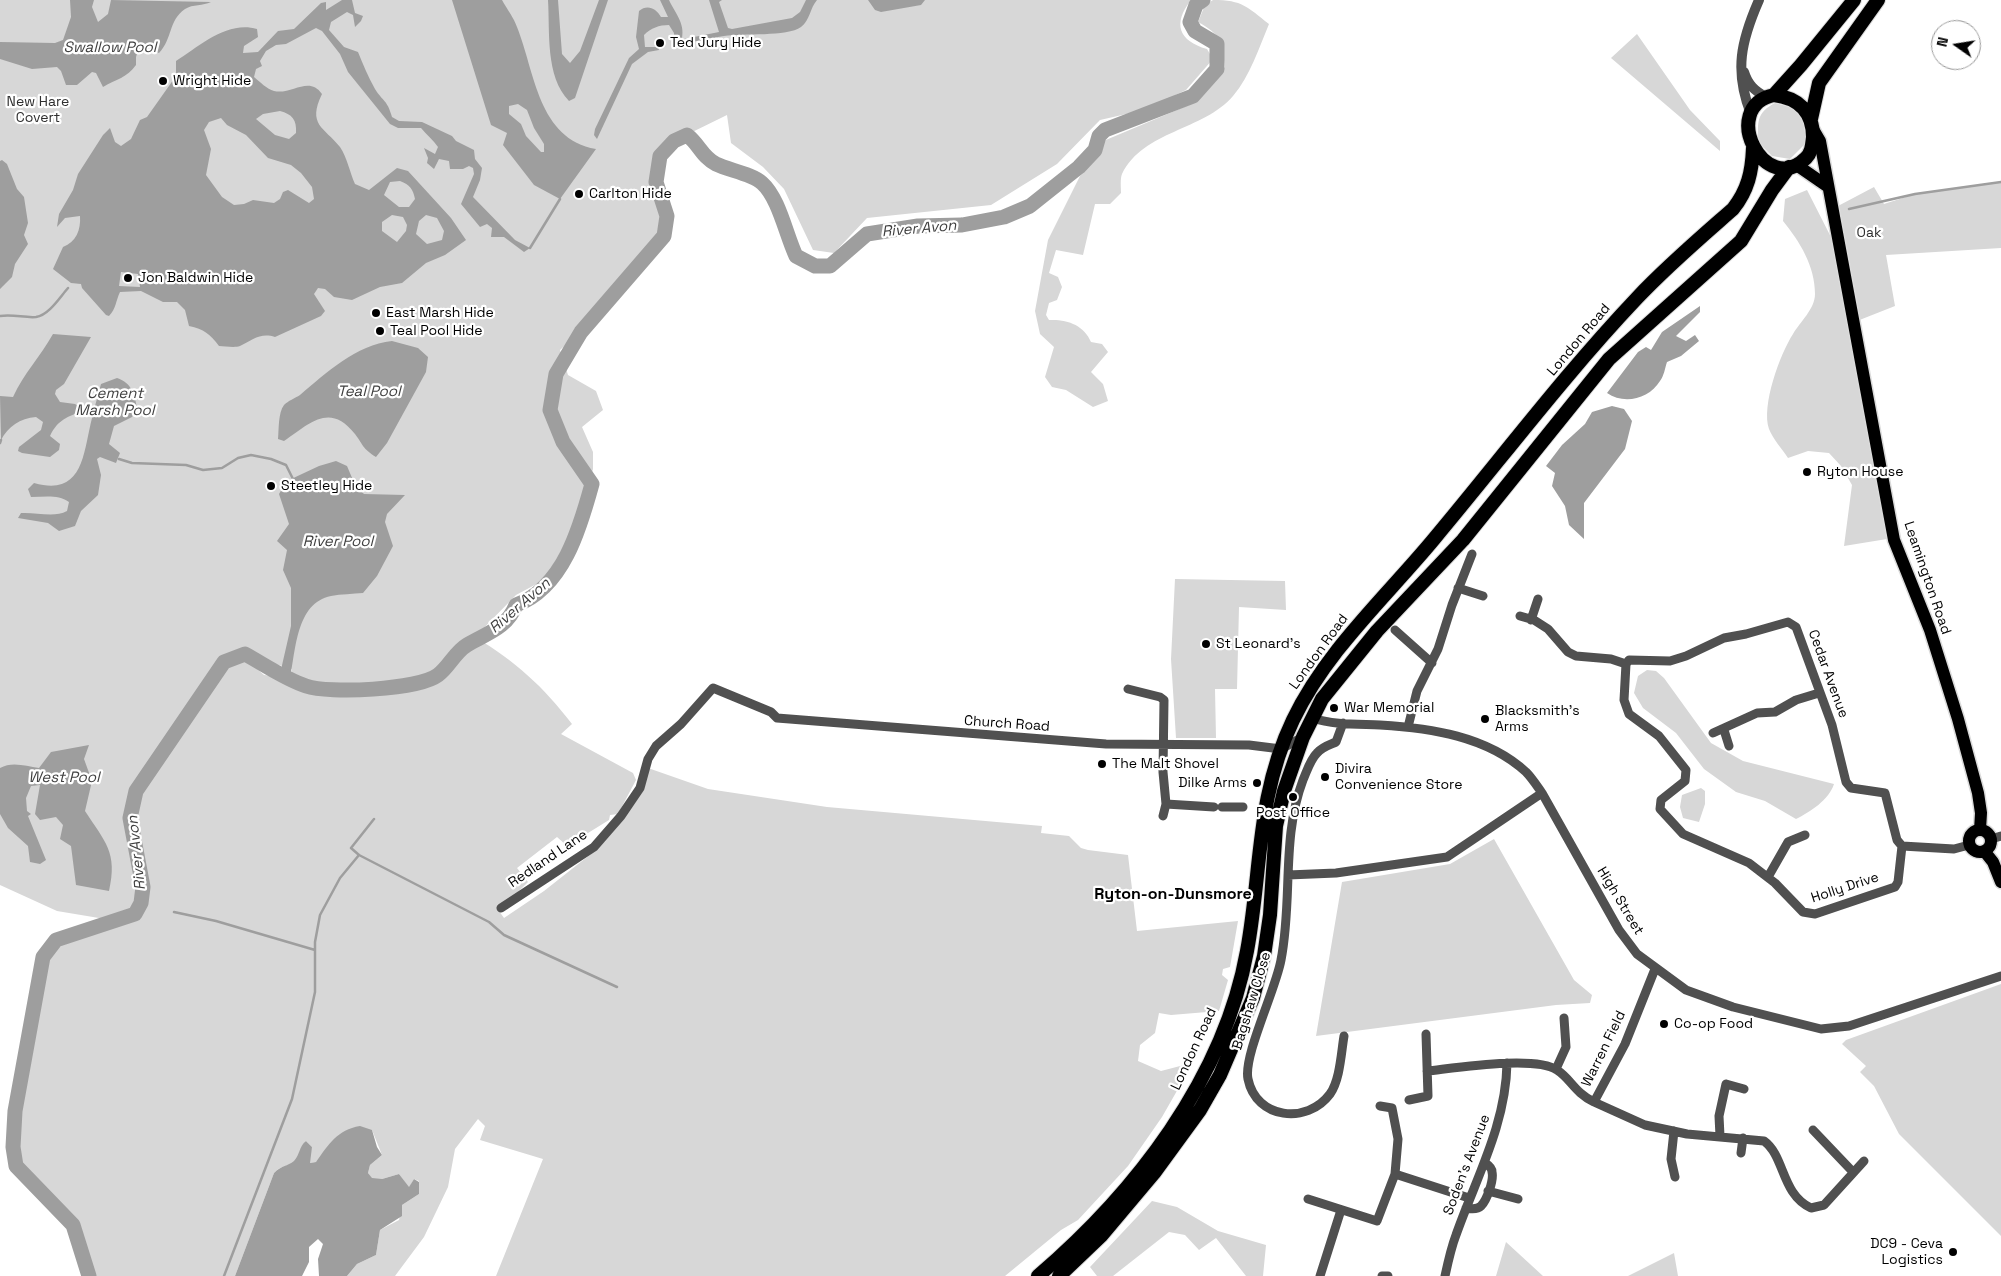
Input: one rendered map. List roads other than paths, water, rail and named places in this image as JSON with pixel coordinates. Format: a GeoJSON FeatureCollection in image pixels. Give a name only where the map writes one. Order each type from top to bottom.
{"type":"FeatureCollection","features":[{"type":"Feature","properties":{"kind":"highway"},"geometry":{"type":"LineString","coordinates":[[1793,167],[1771,165],[1763,160],[1753,148],[1748,128],[1751,114],[1801,66],[1854,0]]}},
{"type":"Feature","properties":{"kind":"highway"},"geometry":{"type":"LineString","coordinates":[[1059,1276],[1101,1236],[1154,1173],[1200,1110],[1220,1075],[1259,977],[1270,915],[1278,810],[1303,737],[1312,718],[1333,684],[1377,632],[1463,540],[1597,372],[1639,330],[1742,241],[1772,190],[1793,167],[1809,156],[1812,148],[1812,124],[1819,83],[1878,0]]}},
{"type":"Feature","properties":{"kind":"highway"},"geometry":{"type":"LineString","coordinates":[[1770,96],[1796,100],[1812,124]]}},
{"type":"Feature","properties":{"kind":"highway","name":"London Road"},"geometry":{"type":"LineString","coordinates":[[1038,1276],[1094,1226],[1122,1196],[1168,1133],[1206,1068],[1238,991],[1244,964],[1264,807],[1281,749],[1294,718],[1314,683],[1366,615],[1421,554],[1602,336],[1638,296],[1741,199],[1750,180],[1753,148]]}},
{"type":"Feature","properties":{"kind":"main road","name":"Leamington Road"},"geometry":{"type":"LineString","coordinates":[[1812,124],[1820,141],[1894,540],[1930,630],[1958,719],[1978,792],[1981,813],[1980,830]]}},
{"type":"Feature","properties":{"kind":"main road"},"geometry":{"type":"LineString","coordinates":[[1793,167],[1827,186]]}},
{"type":"Feature","properties":{"kind":"main road"},"geometry":{"type":"LineString","coordinates":[[1980,830],[1996,837],[1984,852],[1977,852],[1969,845],[1970,835],[1980,830]]}},
{"type":"Feature","properties":{"kind":"main road"},"geometry":{"type":"LineString","coordinates":[[1984,852],[1993,862],[2001,882]]}},
{"type":"Feature","properties":{"kind":"street"},"geometry":{"type":"LineString","coordinates":[[1751,114],[1745,99],[1740,74],[1742,45],[1759,0]]}},
{"type":"Feature","properties":{"kind":"street"},"geometry":{"type":"LineString","coordinates":[[1741,62],[1747,80],[1756,91],[1770,96]]}},
{"type":"Feature","properties":{"kind":"street"},"geometry":{"type":"LineString","coordinates":[[1408,727],[1417,691],[1432,663],[1472,554]]}},
{"type":"Feature","properties":{"kind":"street"},"geometry":{"type":"LineString","coordinates":[[1458,588],[1483,596]]}},
{"type":"Feature","properties":{"kind":"street"},"geometry":{"type":"LineString","coordinates":[[1531,620],[1538,598]]}},
{"type":"Feature","properties":{"kind":"street"},"geometry":{"type":"LineString","coordinates":[[1520,616],[1548,629],[1568,652],[1576,656],[1611,659],[1626,664]]}},
{"type":"Feature","properties":{"kind":"street","name":"Cedar Avenue"},"geometry":{"type":"LineString","coordinates":[[1626,664],[1629,660],[1635,659],[1658,662],[1686,656],[1724,638],[1788,622],[1796,627],[1832,725],[1846,782],[1851,788],[1885,793],[1897,840],[1902,846]]}},
{"type":"Feature","properties":{"kind":"street"},"geometry":{"type":"LineString","coordinates":[[1395,630],[1432,663]]}},
{"type":"Feature","properties":{"kind":"street","name":"Holly Drive"},"geometry":{"type":"LineString","coordinates":[[1626,664],[1624,700],[1629,714],[1659,736],[1686,770],[1684,781],[1661,800],[1660,809],[1683,834],[1732,853],[1750,863],[1768,876],[1803,912],[1815,914],[1895,887],[1898,882],[1902,846]]}},
{"type":"Feature","properties":{"kind":"street","name":"Church Road"},"geometry":{"type":"LineString","coordinates":[[713,688],[771,712],[777,718],[1052,741],[1249,745],[1281,749]]}},
{"type":"Feature","properties":{"kind":"street","name":"Redland Lane"},"geometry":{"type":"LineString","coordinates":[[501,908],[594,848],[621,816],[640,788],[648,759],[656,746],[680,724],[713,688]]}},
{"type":"Feature","properties":{"kind":"street"},"geometry":{"type":"LineString","coordinates":[[1128,690],[1160,697],[1164,700],[1163,744],[1166,804],[1163,816]]}},
{"type":"Feature","properties":{"kind":"street"},"geometry":{"type":"LineString","coordinates":[[1714,733],[1757,713],[1775,712],[1796,700],[1819,693]]}},
{"type":"Feature","properties":{"kind":"street","name":"High Street"},"geometry":{"type":"LineString","coordinates":[[1312,718],[1343,723],[1435,730],[1475,742],[1490,749],[1526,772],[1542,793],[1619,930],[1637,954],[1686,990],[1704,997],[1821,1029],[1849,1026],[2001,976]]}},
{"type":"Feature","properties":{"kind":"street","name":"Bagshaw Close"},"geometry":{"type":"LineString","coordinates":[[1343,723],[1336,742],[1322,748],[1312,759],[1301,786],[1291,822],[1281,960],[1268,1008],[1247,1064],[1248,1079],[1256,1097],[1263,1105],[1285,1114],[1300,1114],[1315,1109],[1334,1087],[1344,1036]]}},
{"type":"Feature","properties":{"kind":"street"},"geometry":{"type":"LineString","coordinates":[[1724,730],[1728,746]]}},
{"type":"Feature","properties":{"kind":"street"},"geometry":{"type":"LineString","coordinates":[[1281,749],[1303,737]]}},
{"type":"Feature","properties":{"kind":"street"},"geometry":{"type":"LineString","coordinates":[[1288,875],[1336,873],[1447,857],[1542,793]]}},
{"type":"Feature","properties":{"kind":"street"},"geometry":{"type":"LineString","coordinates":[[1166,804],[1243,807]]}},
{"type":"Feature","properties":{"kind":"street"},"geometry":{"type":"LineString","coordinates":[[1768,876],[1788,842],[1805,835]]}},
{"type":"Feature","properties":{"kind":"street"},"geometry":{"type":"LineString","coordinates":[[1902,846],[1954,850],[1969,845]]}},
{"type":"Feature","properties":{"kind":"street","name":"Warren Field"},"geometry":{"type":"LineString","coordinates":[[1655,969],[1625,1044],[1594,1102],[1659,1128],[1759,1140],[1770,1145],[1788,1186],[1803,1203],[1811,1208],[1824,1205],[1853,1172]]}},
{"type":"Feature","properties":{"kind":"street"},"geometry":{"type":"LineString","coordinates":[[1556,1069],[1566,1047],[1564,1018]]}},
{"type":"Feature","properties":{"kind":"street"},"geometry":{"type":"LineString","coordinates":[[1409,1100],[1428,1096],[1426,1034]]}},
{"type":"Feature","properties":{"kind":"street"},"geometry":{"type":"LineString","coordinates":[[1427,1071],[1507,1063],[1530,1064],[1556,1069],[1583,1097],[1594,1102]]}},
{"type":"Feature","properties":{"kind":"street","name":"Soden's Avenue"},"geometry":{"type":"LineString","coordinates":[[1445,1276],[1455,1237],[1500,1119],[1507,1084],[1507,1063]]}},
{"type":"Feature","properties":{"kind":"street"},"geometry":{"type":"LineString","coordinates":[[1720,1136],[1719,1116],[1726,1084],[1744,1089]]}},
{"type":"Feature","properties":{"kind":"street"},"geometry":{"type":"LineString","coordinates":[[1308,1199],[1377,1221],[1395,1174],[1398,1139],[1392,1108],[1380,1106]]}},
{"type":"Feature","properties":{"kind":"street"},"geometry":{"type":"LineString","coordinates":[[1813,1130],[1853,1172],[1864,1161]]}},
{"type":"Feature","properties":{"kind":"street"},"geometry":{"type":"LineString","coordinates":[[1674,1131],[1671,1159],[1675,1177]]}},
{"type":"Feature","properties":{"kind":"street"},"geometry":{"type":"LineString","coordinates":[[1741,1153],[1743,1138]]}},
{"type":"Feature","properties":{"kind":"street"},"geometry":{"type":"LineString","coordinates":[[1466,1208],[1476,1209],[1481,1206],[1488,1191],[1493,1173],[1485,1162]]}},
{"type":"Feature","properties":{"kind":"street"},"geometry":{"type":"LineString","coordinates":[[1395,1174],[1469,1198]]}},
{"type":"Feature","properties":{"kind":"street"},"geometry":{"type":"LineString","coordinates":[[1488,1191],[1518,1200]]}},
{"type":"Feature","properties":{"kind":"street"},"geometry":{"type":"LineString","coordinates":[[1320,1276],[1341,1210]]}},
{"type":"Feature","properties":{"kind":"water","name":"Swallow Pool"},"geometry":{"type":"Polygon","coordinates":[[[70,0],[94,0],[92,7],[98,22],[108,14],[111,0],[211,2],[185,9],[173,24],[167,41],[159,53],[145,48],[138,50],[136,65],[133,69],[125,76],[103,87],[96,73],[92,72],[77,85],[66,85],[61,71],[57,67],[32,69],[0,59],[0,42],[55,43],[63,40],[71,17],[70,0]]]}},
{"type":"Feature","properties":{"kind":"water"},"geometry":{"type":"Polygon","coordinates":[[[342,0],[352,0],[355,13],[363,16],[361,21],[355,27],[353,15],[347,12],[331,22],[329,30],[344,47],[358,52],[372,84],[387,104],[392,117],[399,121],[422,122],[452,136],[456,141],[474,150],[475,159],[482,168],[480,180],[473,197],[515,240],[530,248],[524,252],[504,237],[491,237],[492,228],[487,224],[480,227],[461,204],[474,174],[473,168],[469,166],[463,169],[450,169],[449,161],[439,159],[434,169],[427,163],[428,158],[424,148],[435,154],[438,147],[436,144],[421,128],[398,128],[390,124],[348,72],[340,54],[322,31],[316,28],[286,44],[276,45],[266,51],[260,61],[262,66],[256,69],[254,77],[274,91],[306,86],[312,86],[317,89],[322,94],[316,113],[319,125],[340,147],[347,160],[355,184],[369,190],[397,168],[408,171],[451,218],[466,240],[445,255],[426,263],[402,283],[380,287],[352,300],[334,297],[325,289],[318,288],[314,294],[325,311],[321,316],[275,337],[261,336],[235,347],[219,346],[206,333],[189,326],[185,310],[177,302],[163,302],[141,291],[120,292],[113,310],[109,316],[106,315],[82,288],[81,284],[71,283],[53,269],[63,247],[74,239],[80,226],[80,216],[65,218],[57,227],[59,214],[73,190],[78,174],[103,135],[110,128],[115,142],[121,146],[131,139],[140,120],[147,117],[176,76],[176,61],[214,36],[235,28],[257,29],[258,37],[244,46],[243,53],[258,52],[278,31],[294,29],[321,3],[326,2],[326,10],[342,0]],[[280,111],[263,114],[256,119],[275,135],[289,139],[296,133],[295,121],[288,114],[280,111]],[[221,118],[209,122],[204,130],[211,149],[206,175],[222,197],[234,205],[244,204],[253,200],[274,203],[280,199],[283,192],[288,190],[309,203],[314,199],[312,187],[301,173],[291,165],[268,158],[246,135],[227,125],[221,118]],[[400,181],[390,182],[384,195],[399,207],[409,207],[415,199],[410,188],[400,181]],[[392,215],[382,222],[382,231],[397,242],[406,231],[407,225],[403,217],[392,215]],[[426,215],[419,221],[416,234],[427,244],[442,240],[444,231],[437,218],[426,215]],[[121,272],[119,286],[140,287],[138,274],[121,272]]]}},
{"type":"Feature","properties":{"kind":"water"},"geometry":{"type":"Polygon","coordinates":[[[452,0],[502,0],[516,24],[535,83],[550,118],[562,132],[577,143],[596,149],[560,199],[534,185],[503,145],[507,133],[491,125],[452,0]],[[518,104],[509,106],[509,114],[521,124],[526,136],[541,152],[544,152],[544,144],[534,128],[527,110],[518,104]]]}},
{"type":"Feature","properties":{"kind":"water"},"geometry":{"type":"Polygon","coordinates":[[[548,0],[558,0],[562,54],[570,63],[580,51],[599,0],[608,0],[575,98],[569,101],[561,91],[552,66],[548,0]]]}},
{"type":"Feature","properties":{"kind":"water"},"geometry":{"type":"Polygon","coordinates":[[[660,0],[669,0],[681,23],[682,38],[684,39],[719,32],[709,0],[722,0],[719,2],[728,28],[732,29],[792,18],[800,12],[806,0],[817,0],[804,24],[801,27],[786,32],[732,35],[674,45],[674,33],[669,25],[649,30],[644,35],[645,47],[658,47],[659,50],[648,52],[632,64],[597,139],[594,135],[595,129],[629,58],[639,49],[636,37],[639,11],[648,7],[657,11],[661,17],[668,17],[660,0]]]}},
{"type":"Feature","properties":{"kind":"water"},"geometry":{"type":"Polygon","coordinates":[[[868,0],[925,0],[921,5],[881,12],[875,10],[868,0]]]}},
{"type":"Feature","properties":{"kind":"water"},"geometry":{"type":"Polygon","coordinates":[[[2,160],[7,164],[17,189],[24,197],[28,223],[24,235],[28,244],[15,264],[12,277],[0,289],[0,161],[2,160]]]}},
{"type":"Feature","properties":{"kind":"water"},"geometry":{"type":"Polygon","coordinates":[[[1700,306],[1700,312],[1676,336],[1686,341],[1695,335],[1699,341],[1681,356],[1667,362],[1662,377],[1655,387],[1643,396],[1628,399],[1614,397],[1607,393],[1638,352],[1646,347],[1651,350],[1662,332],[1700,306]]]}},
{"type":"Feature","properties":{"kind":"water"},"geometry":{"type":"Polygon","coordinates":[[[53,334],[91,337],[64,384],[56,390],[55,394],[60,402],[75,404],[84,410],[64,419],[53,430],[50,436],[60,444],[59,450],[50,457],[18,451],[19,447],[41,430],[43,422],[36,417],[25,419],[15,424],[1,440],[0,396],[13,397],[22,380],[53,334]]]}},
{"type":"Feature","properties":{"kind":"water","name":"Teal Pool"},"geometry":{"type":"Polygon","coordinates":[[[392,341],[418,348],[428,357],[426,372],[387,443],[376,457],[366,449],[346,424],[328,417],[311,422],[284,441],[278,439],[280,417],[284,405],[300,395],[342,361],[366,348],[392,341]]]}},
{"type":"Feature","properties":{"kind":"water","name":"Cement Marsh Pool"},"geometry":{"type":"Polygon","coordinates":[[[117,378],[126,383],[132,390],[137,409],[132,417],[114,426],[109,444],[120,453],[116,463],[100,457],[97,459],[101,475],[98,495],[81,511],[75,526],[59,531],[48,523],[18,518],[21,513],[56,514],[67,511],[69,502],[65,499],[51,496],[31,497],[28,489],[34,483],[50,486],[63,484],[72,478],[83,458],[92,418],[87,410],[95,406],[101,384],[117,378]]]}},
{"type":"Feature","properties":{"kind":"water"},"geometry":{"type":"Polygon","coordinates":[[[1612,406],[1624,409],[1632,421],[1625,449],[1584,503],[1584,539],[1569,525],[1565,506],[1552,486],[1555,473],[1546,466],[1562,445],[1585,424],[1592,412],[1612,406]]]}},
{"type":"Feature","properties":{"kind":"water","name":"River Pool"},"geometry":{"type":"Polygon","coordinates":[[[336,461],[347,466],[355,485],[364,494],[405,495],[387,514],[385,522],[393,546],[377,576],[363,593],[335,595],[319,600],[304,618],[296,642],[290,678],[280,674],[291,626],[291,588],[283,570],[287,550],[277,541],[289,524],[279,494],[287,481],[319,466],[336,461]]]}},
{"type":"Feature","properties":{"kind":"water","name":"West Pool"},"geometry":{"type":"Polygon","coordinates":[[[89,745],[84,759],[92,781],[85,811],[104,840],[111,857],[112,866],[109,891],[76,885],[71,846],[60,839],[63,825],[56,817],[40,820],[35,814],[40,785],[31,786],[26,798],[27,811],[31,814],[28,816],[46,860],[40,864],[30,862],[28,846],[8,828],[0,814],[0,768],[14,764],[39,768],[51,752],[89,745]]]}},
{"type":"Feature","properties":{"kind":"water"},"geometry":{"type":"Polygon","coordinates":[[[360,1126],[372,1130],[377,1147],[382,1155],[370,1165],[368,1173],[372,1178],[382,1179],[399,1174],[409,1187],[414,1179],[419,1182],[419,1194],[402,1205],[402,1216],[380,1230],[376,1255],[357,1264],[347,1276],[319,1276],[318,1259],[323,1244],[318,1239],[309,1247],[309,1262],[302,1276],[235,1276],[274,1173],[294,1161],[306,1141],[312,1147],[310,1163],[316,1162],[339,1134],[360,1126]]]}},
{"type":"Feature","properties":{"kind":"waterway","name":"River Avon"},"geometry":{"type":"LineString","coordinates":[[89,1276],[73,1225],[16,1166],[13,1147],[15,1111],[43,957],[56,940],[135,914],[141,903],[143,887],[130,818],[136,791],[224,662],[245,654],[290,680],[306,686],[334,690],[394,687],[428,680],[442,672],[455,655],[467,645],[502,625],[516,605],[532,597],[558,571],[575,537],[592,484],[563,442],[550,410],[556,374],[581,332],[664,236],[667,216],[656,182],[660,156],[674,141],[687,135],[711,161],[758,180],[773,198],[796,256],[815,266],[830,266],[867,234],[918,226],[962,225],[1004,217],[1030,206],[1079,167],[1095,150],[1099,136],[1105,130],[1193,96],[1217,69],[1217,44],[1195,31],[1190,22],[1196,5],[1203,0]]}},
{"type":"Feature","properties":{"kind":"waterway"},"geometry":{"type":"LineString","coordinates":[[1849,209],[1915,194],[2001,182]]}},
{"type":"Feature","properties":{"kind":"waterway"},"geometry":{"type":"LineString","coordinates":[[530,248],[560,199]]}},
{"type":"Feature","properties":{"kind":"waterway"},"geometry":{"type":"LineString","coordinates":[[0,316],[41,316],[54,305],[68,288]]}},
{"type":"Feature","properties":{"kind":"waterway"},"geometry":{"type":"LineString","coordinates":[[119,459],[132,463],[186,465],[203,470],[222,468],[238,458],[251,455],[271,459],[286,465],[293,479]]}},
{"type":"Feature","properties":{"kind":"waterway"},"geometry":{"type":"LineString","coordinates":[[224,1276],[292,1099],[315,992],[315,942],[320,915],[340,878],[359,855],[351,848],[374,819]]}},
{"type":"Feature","properties":{"kind":"waterway"},"geometry":{"type":"LineString","coordinates":[[359,855],[489,922],[504,935],[617,987]]}},
{"type":"Feature","properties":{"kind":"waterway"},"geometry":{"type":"LineString","coordinates":[[174,912],[216,921],[315,950]]}},
{"type":"Feature","properties":{"kind":"place","name":"Ted Jury Hide"},"geometry":{"type":"Point","coordinates":[660,43]}},
{"type":"Feature","properties":{"kind":"place","name":"Wright Hide"},"geometry":{"type":"Point","coordinates":[163,81]}},
{"type":"Feature","properties":{"kind":"place","name":"Carlton Hide"},"geometry":{"type":"Point","coordinates":[579,194]}},
{"type":"Feature","properties":{"kind":"place","name":"Jon Baldwin Hide"},"geometry":{"type":"Point","coordinates":[128,278]}},
{"type":"Feature","properties":{"kind":"place","name":"East Marsh Hide"},"geometry":{"type":"Point","coordinates":[376,313]}},
{"type":"Feature","properties":{"kind":"place","name":"Teal Pool Hide"},"geometry":{"type":"Point","coordinates":[380,331]}},
{"type":"Feature","properties":{"kind":"place","name":"Ryton House"},"geometry":{"type":"Point","coordinates":[1807,472]}},
{"type":"Feature","properties":{"kind":"place","name":"Steetley Hide"},"geometry":{"type":"Point","coordinates":[271,486]}},
{"type":"Feature","properties":{"kind":"place","name":"St Leonard's"},"geometry":{"type":"Point","coordinates":[1206,644]}},
{"type":"Feature","properties":{"kind":"place","name":"War Memorial"},"geometry":{"type":"Point","coordinates":[1334,708]}},
{"type":"Feature","properties":{"kind":"place","name":"Blacksmith's Arms"},"geometry":{"type":"Point","coordinates":[1485,719]}},
{"type":"Feature","properties":{"kind":"place","name":"The Malt Shovel"},"geometry":{"type":"Point","coordinates":[1102,764]}},
{"type":"Feature","properties":{"kind":"place","name":"Divira Convenience Store"},"geometry":{"type":"Point","coordinates":[1325,777]}},
{"type":"Feature","properties":{"kind":"place","name":"Dilke Arms"},"geometry":{"type":"Point","coordinates":[1257,783]}},
{"type":"Feature","properties":{"kind":"place","name":"Post Office"},"geometry":{"type":"Point","coordinates":[1293,797]}},
{"type":"Feature","properties":{"kind":"place","name":"Co-op Food"},"geometry":{"type":"Point","coordinates":[1664,1024]}},
{"type":"Feature","properties":{"kind":"place","name":"DC9 - Ceva Logistics"},"geometry":{"type":"Point","coordinates":[1953,1252]}},
{"type":"Feature","properties":{"kind":"district","name":"Ryton-on-Dunsmore"},"geometry":{"type":"Point","coordinates":[1173,895]}},
{"type":"Feature","properties":{"kind":"park label","name":"New Hare Covert"},"geometry":{"type":"Point","coordinates":[38,110]}},
{"type":"Feature","properties":{"kind":"park label","name":"Oak"},"geometry":{"type":"Point","coordinates":[1869,233]}}]}
